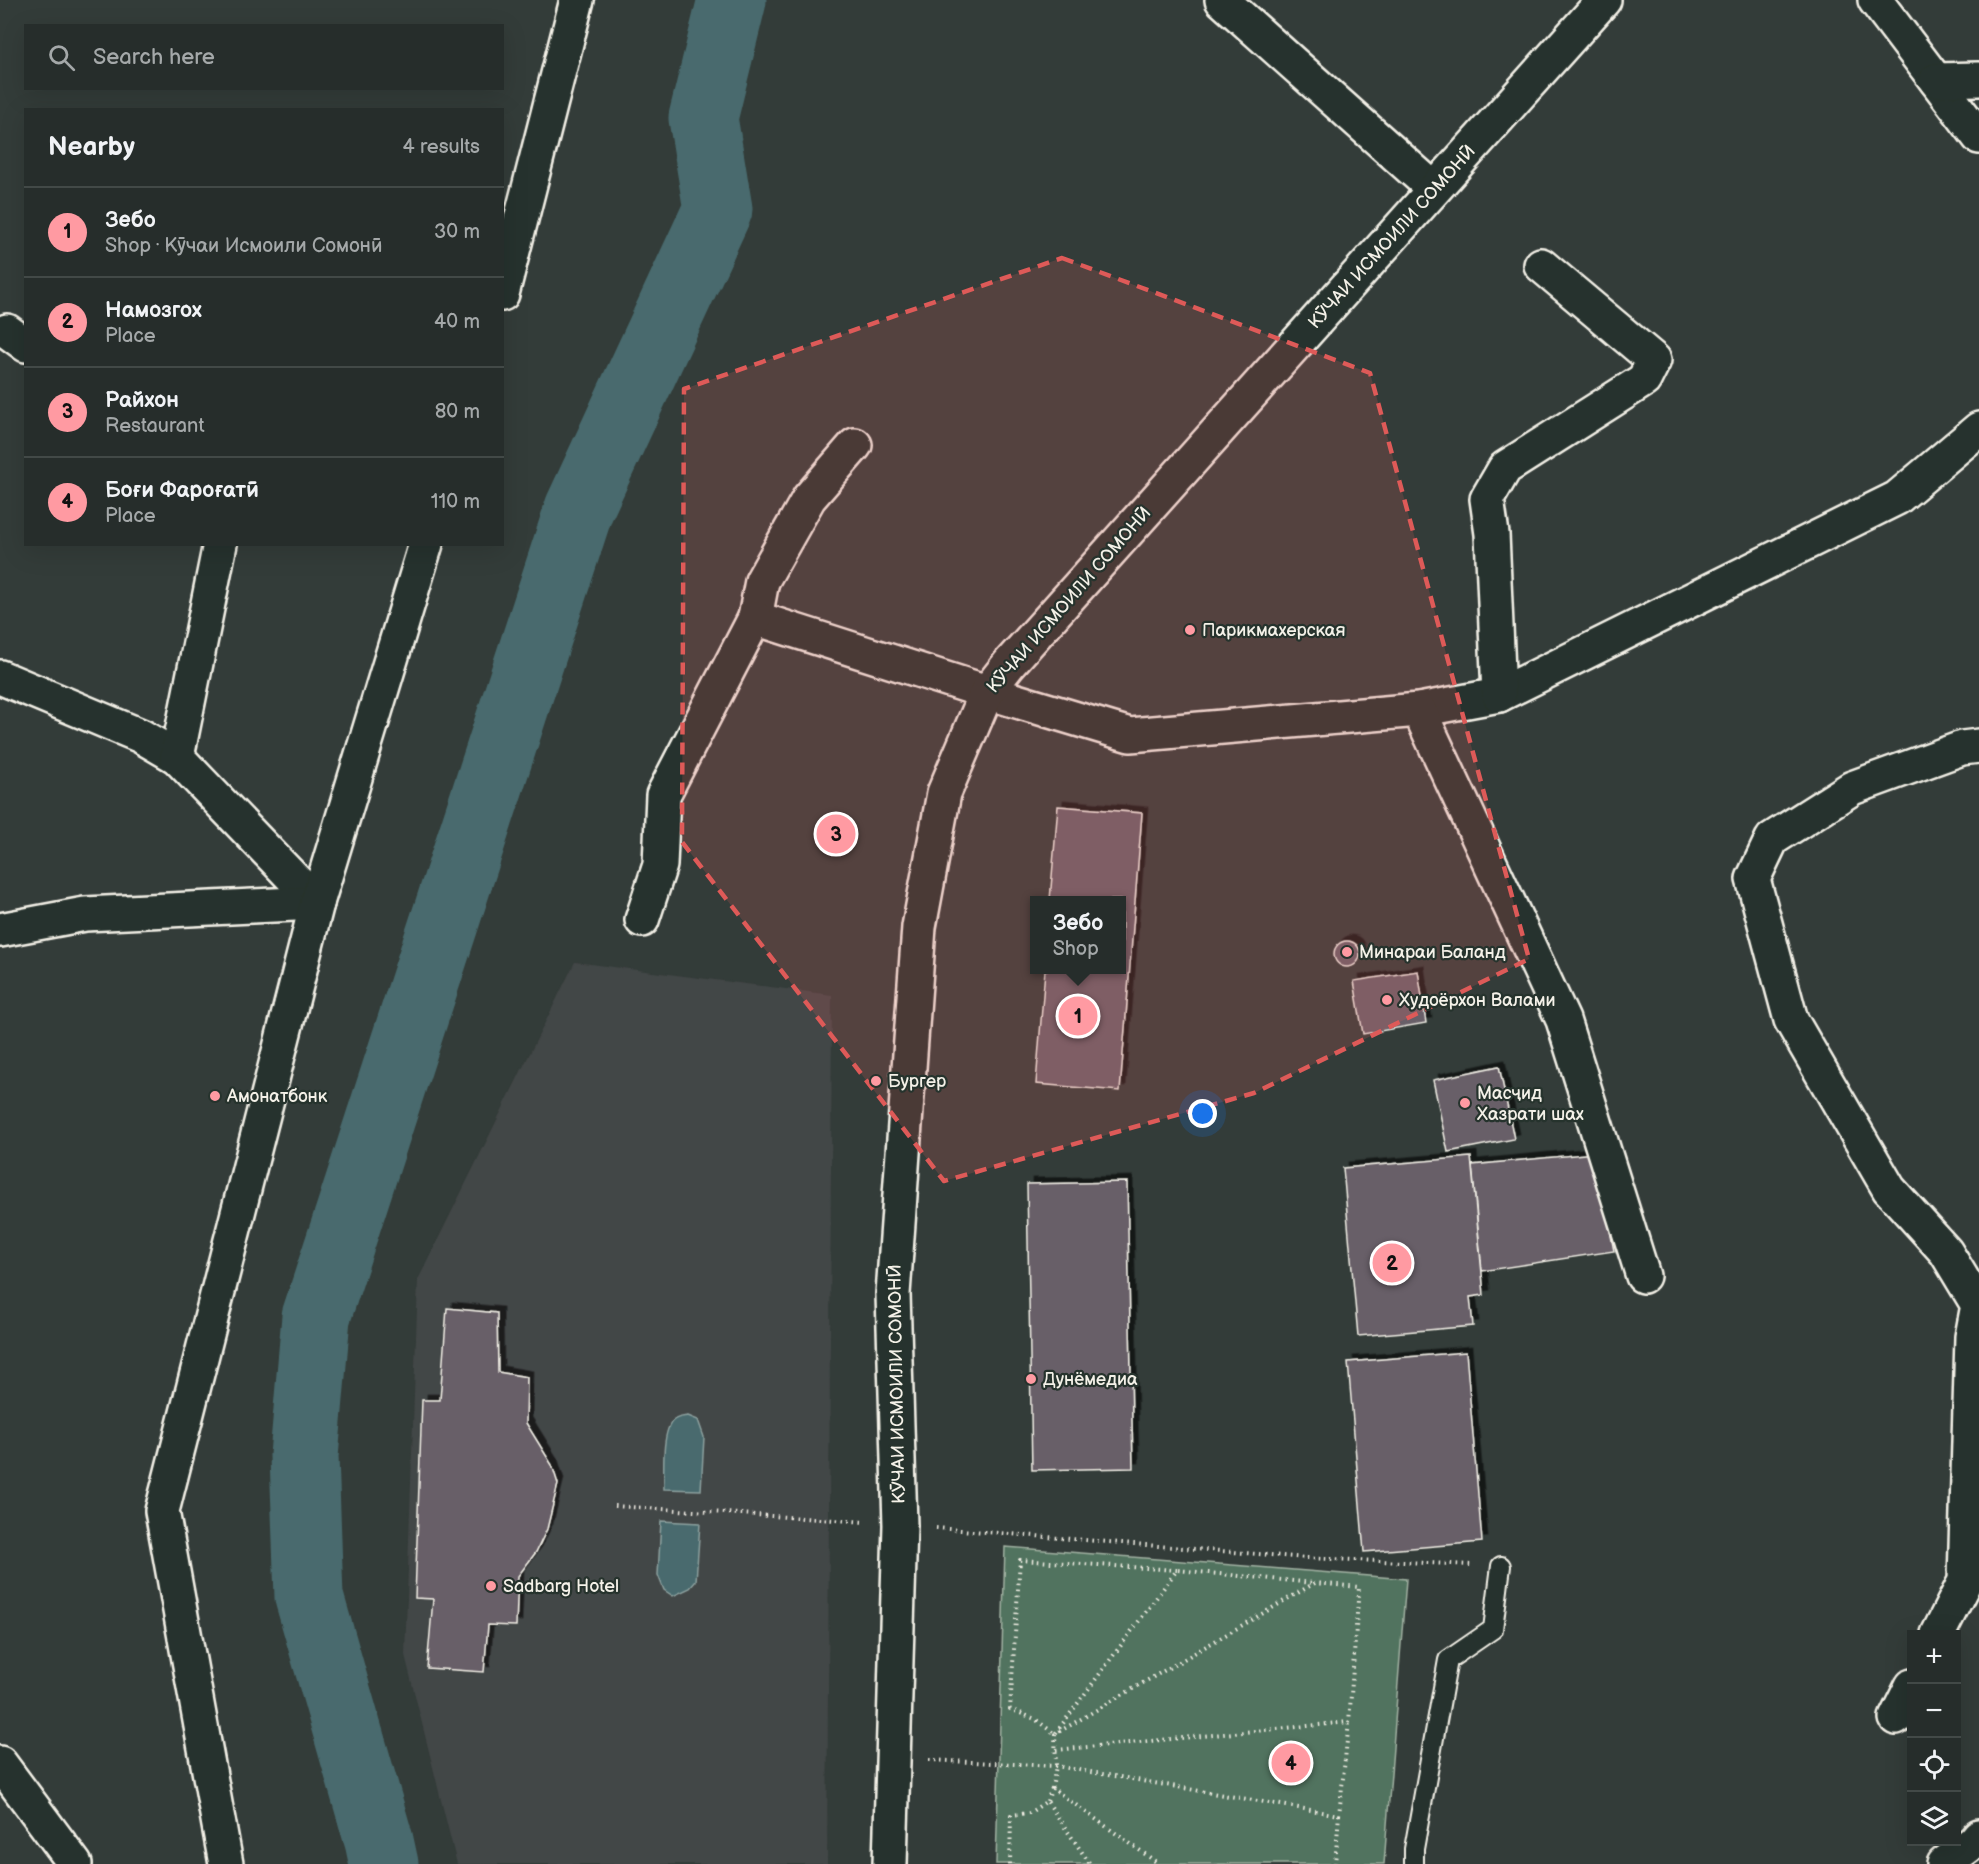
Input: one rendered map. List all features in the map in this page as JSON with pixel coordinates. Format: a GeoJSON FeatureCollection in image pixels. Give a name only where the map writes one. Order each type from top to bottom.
{"type":"FeatureCollection","features":[{"type":"Feature","properties":{"kind":"street"},"geometry":{"type":"LineString","coordinates":[[504,286],[578,0]]}},
{"type":"Feature","properties":{"kind":"street"},"geometry":{"type":"LineString","coordinates":[[1222,0],[1434,189]]}},
{"type":"Feature","properties":{"kind":"street","name":"КӮЧАИ ИСМОИЛИ СОМОНӢ"},"geometry":{"type":"LineString","coordinates":[[890,1864],[900,1525],[892,1294],[919,927],[944,794],[987,692],[1017,655],[1604,0]]}},
{"type":"Feature","properties":{"kind":"street"},"geometry":{"type":"LineString","coordinates":[[1875,0],[1979,137]]}},
{"type":"Feature","properties":{"kind":"street"},"geometry":{"type":"LineString","coordinates":[[1936,80],[1979,79]]}},
{"type":"Feature","properties":{"kind":"street"},"geometry":{"type":"LineString","coordinates":[[1499,695],[1492,534],[1487,499],[1505,468],[1644,380],[1654,360],[1541,265]]}},
{"type":"Feature","properties":{"kind":"street"},"geometry":{"type":"LineString","coordinates":[[755,618],[1130,735],[1419,710],[1499,695],[1897,498],[1979,429]]}},
{"type":"Feature","properties":{"kind":"street"},"geometry":{"type":"LineString","coordinates":[[642,920],[660,865],[663,795],[755,618],[762,581],[809,498],[855,445]]}},
{"type":"Feature","properties":{"kind":"street"},"geometry":{"type":"LineString","coordinates":[[177,757],[219,546]]}},
{"type":"Feature","properties":{"kind":"street"},"geometry":{"type":"LineString","coordinates":[[226,1864],[162,1511],[317,903],[425,546]]}},
{"type":"Feature","properties":{"kind":"street"},"geometry":{"type":"LineString","coordinates":[[0,677],[141,736],[177,757],[317,903]]}},
{"type":"Feature","properties":{"kind":"street"},"geometry":{"type":"LineString","coordinates":[[1419,710],[1563,1020],[1643,1276]]}},
{"type":"Feature","properties":{"kind":"street"},"geometry":{"type":"LineString","coordinates":[[1940,1630],[1965,1581],[1973,1530],[1972,1337],[1978,1305],[1946,1252],[1889,1189],[1791,1020],[1753,879],[1772,839],[1852,788],[1962,748],[1979,746]]}},
{"type":"Feature","properties":{"kind":"street"},"geometry":{"type":"LineString","coordinates":[[0,930],[85,914],[317,903]]}},
{"type":"Feature","properties":{"kind":"street"},"geometry":{"type":"LineString","coordinates":[[1896,1718],[1907,1695]]}},
{"type":"Feature","properties":{"kind":"street"},"geometry":{"type":"LineString","coordinates":[[0,1763],[75,1864]]}},
{"type":"Feature","properties":{"kind":"street"},"geometry":{"type":"LineString","coordinates":[[1944,1864],[1977,1841]]}},
{"type":"Feature","properties":{"kind":"lane"},"geometry":{"type":"LineString","coordinates":[[1414,1864],[1414,1849],[1448,1660],[1492,1629],[1501,1566]]}},
{"type":"Feature","properties":{"kind":"path"},"geometry":{"type":"LineString","coordinates":[[615,1506],[782,1515],[1307,1558],[1501,1566]]}},
{"type":"Feature","properties":{"kind":"path"},"geometry":{"type":"LineString","coordinates":[[1055,1734],[1035,1719],[1010,1709],[1020,1560],[1177,1570],[1359,1587],[1335,1864]]}},
{"type":"Feature","properties":{"kind":"path"},"geometry":{"type":"LineString","coordinates":[[1010,1864],[1011,1815],[1029,1813],[1047,1801],[1056,1766],[1055,1734],[1177,1570]]}},
{"type":"Feature","properties":{"kind":"path"},"geometry":{"type":"LineString","coordinates":[[1055,1734],[1315,1583]]}},
{"type":"Feature","properties":{"kind":"path"},"geometry":{"type":"LineString","coordinates":[[1056,1750],[1349,1722]]}},
{"type":"Feature","properties":{"kind":"path"},"geometry":{"type":"LineString","coordinates":[[892,1758],[1056,1766],[1339,1815]]}},
{"type":"Feature","properties":{"kind":"path"},"geometry":{"type":"LineString","coordinates":[[1052,1788],[1159,1864]]}},
{"type":"Feature","properties":{"kind":"path"},"geometry":{"type":"LineString","coordinates":[[1047,1801],[1090,1864]]}},
{"type":"Feature","properties":{"kind":"highlighted area"},"geometry":{"type":"Polygon","coordinates":[[[1062,258],[1370,373],[1529,959],[1254,1093],[944,1181],[682,842],[684,389],[1062,258]]]}},
{"type":"Feature","properties":{"kind":"shaded area"},"geometry":{"type":"Polygon","coordinates":[[[575,962],[832,995],[827,1864],[457,1864],[405,1655],[418,1280],[575,962]]]}},
{"type":"Feature","properties":{"kind":"green space"},"geometry":{"type":"Polygon","coordinates":[[[1005,1547],[1406,1579],[1384,1864],[996,1864],[1005,1547]]]}},
{"type":"Feature","properties":{"kind":"water"},"geometry":{"type":"Polygon","coordinates":[[[688,1416],[698,1420],[704,1437],[701,1490],[664,1489],[664,1452],[667,1432],[674,1420],[688,1416]]]}},
{"type":"Feature","properties":{"kind":"water"},"geometry":{"type":"Polygon","coordinates":[[[661,1521],[700,1523],[696,1581],[690,1588],[673,1596],[664,1590],[658,1575],[661,1521]]]}},
{"type":"Feature","properties":{"kind":"building"},"geometry":{"type":"Polygon","coordinates":[[[1058,806],[1142,813],[1120,1091],[1036,1084],[1045,974],[1126,974],[1126,896],[1050,896],[1058,806]]]}},
{"type":"Feature","properties":{"kind":"building"},"geometry":{"type":"Polygon","coordinates":[[[1347,941],[1356,945],[1360,954],[1356,963],[1347,967],[1338,963],[1334,954],[1338,945],[1347,941]]]}},
{"type":"Feature","properties":{"kind":"building"},"geometry":{"type":"Polygon","coordinates":[[[1418,971],[1426,1023],[1363,1034],[1354,981],[1418,971]]]}},
{"type":"Feature","properties":{"kind":"building"},"geometry":{"type":"Polygon","coordinates":[[[1499,1066],[1514,1139],[1448,1152],[1433,1080],[1499,1066]]]}},
{"type":"Feature","properties":{"kind":"building"},"geometry":{"type":"Polygon","coordinates":[[[1595,1153],[1614,1251],[1482,1271],[1472,1165],[1595,1153]]]}},
{"type":"Feature","properties":{"kind":"building"},"geometry":{"type":"Polygon","coordinates":[[[1471,1157],[1484,1295],[1470,1297],[1473,1326],[1358,1336],[1343,1168],[1471,1157]]]}},
{"type":"Feature","properties":{"kind":"building"},"geometry":{"type":"Polygon","coordinates":[[[1127,1182],[1133,1468],[1032,1470],[1027,1184],[1127,1182]]]}},
{"type":"Feature","properties":{"kind":"building"},"geometry":{"type":"Polygon","coordinates":[[[447,1308],[497,1313],[498,1372],[527,1377],[526,1423],[552,1465],[558,1484],[547,1529],[536,1552],[518,1576],[516,1626],[488,1625],[484,1672],[427,1668],[433,1599],[415,1598],[422,1400],[440,1400],[447,1308]]]}},
{"type":"Feature","properties":{"kind":"building"},"geometry":{"type":"Polygon","coordinates":[[[1466,1352],[1482,1542],[1364,1552],[1348,1362],[1466,1352]]]}},
{"type":"Feature","properties":{"kind":"waterway"},"geometry":{"type":"LineString","coordinates":[[384,1864],[309,1597],[304,1456],[316,1317],[579,509],[718,209],[703,118],[732,0]]}},
{"type":"Feature","properties":{"kind":"place","name":"Парикмахерская"},"geometry":{"type":"Point","coordinates":[1190,630]}},
{"type":"Feature","properties":{"kind":"place","name":"Райхон"},"geometry":{"type":"Point","coordinates":[836,834]}},
{"type":"Feature","properties":{"kind":"place","name":"Минараи Баланд"},"geometry":{"type":"Point","coordinates":[1347,952]}},
{"type":"Feature","properties":{"kind":"place","name":"Худоёрхон Валами"},"geometry":{"type":"Point","coordinates":[1387,1000]}},
{"type":"Feature","properties":{"kind":"place","name":"Зебо"},"geometry":{"type":"Point","coordinates":[1078,1016]}},
{"type":"Feature","properties":{"kind":"place","name":"Бургер"},"geometry":{"type":"Point","coordinates":[876,1081]}},
{"type":"Feature","properties":{"kind":"place","name":"Амонатбонк"},"geometry":{"type":"Point","coordinates":[215,1096]}},
{"type":"Feature","properties":{"kind":"place","name":"Масҷид Хазрати шах"},"geometry":{"type":"Point","coordinates":[1465,1103]}},
{"type":"Feature","properties":{"kind":"place","name":"Намозгох"},"geometry":{"type":"Point","coordinates":[1392,1263]}},
{"type":"Feature","properties":{"kind":"place","name":"Дунёмедиа"},"geometry":{"type":"Point","coordinates":[1031,1379]}},
{"type":"Feature","properties":{"kind":"place","name":"Sadbarg Hotel"},"geometry":{"type":"Point","coordinates":[491,1586]}},
{"type":"Feature","properties":{"kind":"place","name":"Боғи Фароғатӣ"},"geometry":{"type":"Point","coordinates":[1291,1763]}}]}
